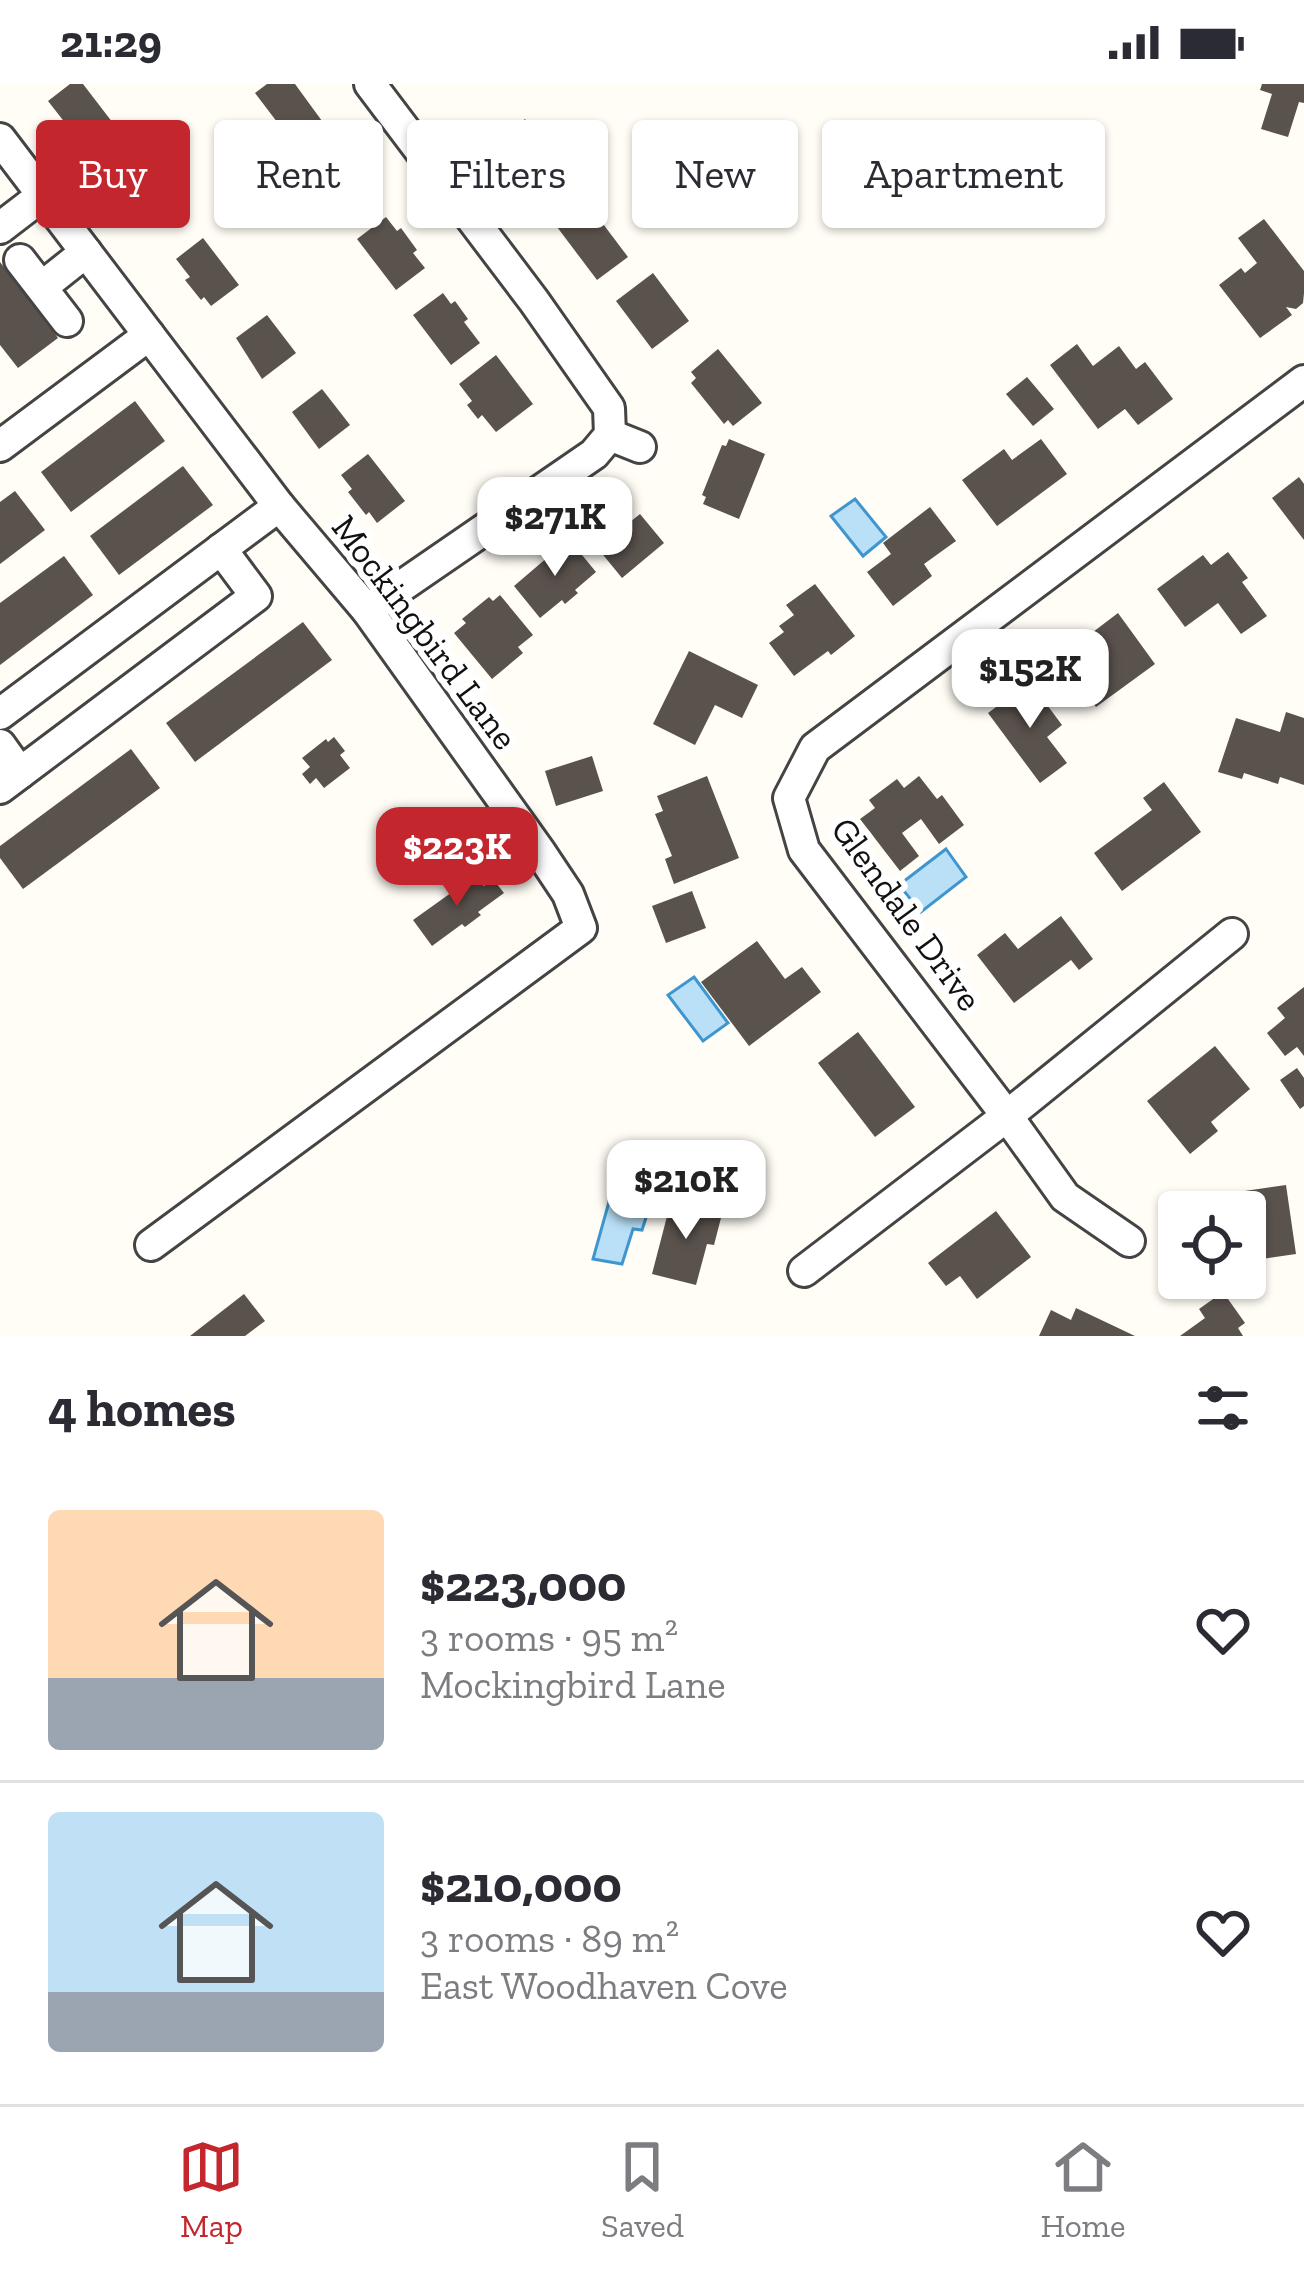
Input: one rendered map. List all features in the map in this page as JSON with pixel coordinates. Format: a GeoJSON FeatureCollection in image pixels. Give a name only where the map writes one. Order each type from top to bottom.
{"type":"FeatureCollection","features":[{"type":"Feature","properties":{"kind":"street"},"geometry":{"type":"LineString","coordinates":[[367,610],[594,454],[610,435],[609,408],[370,84]]}},
{"type":"Feature","properties":{"kind":"street","name":"Mockingbird Lane"},"geometry":{"type":"LineString","coordinates":[[0,139],[36,186]]}},
{"type":"Feature","properties":{"kind":"street"},"geometry":{"type":"LineString","coordinates":[[0,228],[36,200]]}},
{"type":"Feature","properties":{"kind":"street","name":"Mockingbird Lane"},"geometry":{"type":"LineString","coordinates":[[68,228],[278,506],[367,610],[540,852],[568,894],[581,928],[152,1245]]}},
{"type":"Feature","properties":{"kind":"street"},"geometry":{"type":"LineString","coordinates":[[41,287],[86,252]]}},
{"type":"Feature","properties":{"kind":"street"},"geometry":{"type":"LineString","coordinates":[[20,260],[68,321]]}},
{"type":"Feature","properties":{"kind":"street"},"geometry":{"type":"LineString","coordinates":[[0,446],[149,335]]}},
{"type":"Feature","properties":{"kind":"street","name":"Glendale Drive"},"geometry":{"type":"LineString","coordinates":[[1129,1240],[1065,1197],[804,850],[789,798],[815,748],[1304,381]]}},
{"type":"Feature","properties":{"kind":"street"},"geometry":{"type":"LineString","coordinates":[[610,435],[640,447]]}},
{"type":"Feature","properties":{"kind":"street"},"geometry":{"type":"LineString","coordinates":[[0,714],[278,506]]}},
{"type":"Feature","properties":{"kind":"street"},"geometry":{"type":"LineString","coordinates":[[0,745],[10,780],[256,596],[221,549]]}},
{"type":"Feature","properties":{"kind":"street"},"geometry":{"type":"LineString","coordinates":[[803,1271],[1007,1116],[1232,934]]}},
{"type":"Feature","properties":{"kind":"water"},"geometry":{"type":"Polygon","coordinates":[[[855,499],[886,537],[863,556],[831,516],[855,499]]]}},
{"type":"Feature","properties":{"kind":"water"},"geometry":{"type":"Polygon","coordinates":[[[946,849],[966,877],[921,912],[899,885],[946,849]]]}},
{"type":"Feature","properties":{"kind":"water"},"geometry":{"type":"Polygon","coordinates":[[[694,977],[728,1023],[703,1041],[668,995],[694,977]]]}},
{"type":"Feature","properties":{"kind":"water"},"geometry":{"type":"Polygon","coordinates":[[[612,1191],[651,1202],[642,1230],[633,1229],[622,1264],[593,1259],[612,1191]]]}},
{"type":"Feature","properties":{"kind":"building"},"geometry":{"type":"Polygon","coordinates":[[[70,84],[83,84],[111,120],[63,120],[48,101],[70,84]]]}},
{"type":"Feature","properties":{"kind":"building"},"geometry":{"type":"Polygon","coordinates":[[[267,84],[295,84],[321,120],[276,120],[255,93],[267,84]]]}},
{"type":"Feature","properties":{"kind":"building"},"geometry":{"type":"Polygon","coordinates":[[[1262,84],[1304,84],[1304,103],[1299,102],[1288,137],[1261,129],[1272,94],[1260,90],[1262,84]]]}},
{"type":"Feature","properties":{"kind":"building"},"geometry":{"type":"Polygon","coordinates":[[[386,217],[397,231],[401,228],[425,268],[396,290],[357,239],[372,228],[383,228],[386,217]]]}},
{"type":"Feature","properties":{"kind":"building"},"geometry":{"type":"Polygon","coordinates":[[[1264,219],[1304,271],[1304,293],[1296,309],[1286,307],[1292,315],[1260,338],[1219,285],[1241,268],[1245,273],[1257,263],[1238,238],[1264,219]]]}},
{"type":"Feature","properties":{"kind":"building"},"geometry":{"type":"Polygon","coordinates":[[[558,228],[606,228],[628,257],[597,280],[558,228]]]}},
{"type":"Feature","properties":{"kind":"building"},"geometry":{"type":"Polygon","coordinates":[[[203,238],[239,285],[211,306],[185,280],[190,277],[176,259],[203,238]]]}},
{"type":"Feature","properties":{"kind":"building"},"geometry":{"type":"Polygon","coordinates":[[[0,262],[58,338],[18,368],[0,345],[0,262]]]}},
{"type":"Feature","properties":{"kind":"building"},"geometry":{"type":"Polygon","coordinates":[[[653,273],[689,321],[652,349],[616,301],[653,273]]]}},
{"type":"Feature","properties":{"kind":"building"},"geometry":{"type":"Polygon","coordinates":[[[443,293],[451,304],[455,301],[480,343],[451,365],[413,315],[443,293]]]}},
{"type":"Feature","properties":{"kind":"building"},"geometry":{"type":"Polygon","coordinates":[[[267,315],[296,353],[262,379],[236,338],[267,315]]]}},
{"type":"Feature","properties":{"kind":"building"},"geometry":{"type":"Polygon","coordinates":[[[1077,344],[1093,366],[1119,346],[1136,369],[1145,362],[1173,399],[1138,425],[1125,409],[1098,429],[1050,365],[1077,344]]]}},
{"type":"Feature","properties":{"kind":"building"},"geometry":{"type":"Polygon","coordinates":[[[718,349],[762,403],[733,426],[728,420],[724,424],[691,383],[696,378],[691,372],[718,349]]]}},
{"type":"Feature","properties":{"kind":"building"},"geometry":{"type":"Polygon","coordinates":[[[496,355],[533,404],[496,432],[467,405],[472,401],[459,384],[496,355]]]}},
{"type":"Feature","properties":{"kind":"building"},"geometry":{"type":"Polygon","coordinates":[[[1027,377],[1054,409],[1033,426],[1006,394],[1027,377]]]}},
{"type":"Feature","properties":{"kind":"building"},"geometry":{"type":"Polygon","coordinates":[[[322,389],[350,425],[319,449],[292,412],[322,389]]]}},
{"type":"Feature","properties":{"kind":"building"},"geometry":{"type":"Polygon","coordinates":[[[135,401],[165,441],[71,512],[41,472],[135,401]]]}},
{"type":"Feature","properties":{"kind":"building"},"geometry":{"type":"Polygon","coordinates":[[[729,439],[765,454],[739,519],[703,504],[706,497],[702,495],[722,445],[729,439]]]}},
{"type":"Feature","properties":{"kind":"building"},"geometry":{"type":"Polygon","coordinates":[[[1041,439],[1067,474],[997,526],[962,480],[1004,449],[1012,460],[1041,439]]]}},
{"type":"Feature","properties":{"kind":"building"},"geometry":{"type":"Polygon","coordinates":[[[368,454],[405,501],[377,523],[348,492],[352,489],[341,475],[368,454]]]}},
{"type":"Feature","properties":{"kind":"building"},"geometry":{"type":"Polygon","coordinates":[[[183,466],[213,505],[119,575],[90,536],[183,466]]]}},
{"type":"Feature","properties":{"kind":"building"},"geometry":{"type":"Polygon","coordinates":[[[1299,477],[1304,484],[1304,540],[1272,498],[1299,477]]]}},
{"type":"Feature","properties":{"kind":"building"},"geometry":{"type":"Polygon","coordinates":[[[15,491],[45,530],[0,564],[0,502],[15,491]]]}},
{"type":"Feature","properties":{"kind":"building"},"geometry":{"type":"Polygon","coordinates":[[[930,507],[956,541],[924,564],[932,576],[893,606],[867,572],[891,554],[883,543],[930,507]]]}},
{"type":"Feature","properties":{"kind":"building"},"geometry":{"type":"Polygon","coordinates":[[[640,514],[664,543],[622,578],[595,545],[640,514]]]}},
{"type":"Feature","properties":{"kind":"building"},"geometry":{"type":"Polygon","coordinates":[[[569,539],[596,572],[565,604],[562,600],[540,618],[514,586],[569,539]]]}},
{"type":"Feature","properties":{"kind":"building"},"geometry":{"type":"Polygon","coordinates":[[[1228,552],[1248,578],[1242,582],[1267,616],[1241,634],[1218,603],[1185,627],[1157,589],[1203,555],[1211,565],[1228,552]]]}},
{"type":"Feature","properties":{"kind":"building"},"geometry":{"type":"Polygon","coordinates":[[[64,556],[93,595],[0,665],[0,603],[64,556]]]}},
{"type":"Feature","properties":{"kind":"building"},"geometry":{"type":"Polygon","coordinates":[[[815,584],[855,636],[794,676],[769,643],[784,632],[779,626],[794,615],[786,605],[815,584]]]}},
{"type":"Feature","properties":{"kind":"building"},"geometry":{"type":"Polygon","coordinates":[[[500,595],[533,635],[518,647],[523,653],[492,679],[454,633],[466,623],[462,619],[489,597],[493,601],[500,595]]]}},
{"type":"Feature","properties":{"kind":"building"},"geometry":{"type":"Polygon","coordinates":[[[1118,613],[1155,664],[1096,707],[1067,667],[1084,654],[1088,660],[1105,648],[1093,632],[1118,613]]]}},
{"type":"Feature","properties":{"kind":"building"},"geometry":{"type":"Polygon","coordinates":[[[303,622],[332,660],[195,762],[166,723],[303,622]]]}},
{"type":"Feature","properties":{"kind":"building"},"geometry":{"type":"Polygon","coordinates":[[[689,651],[758,685],[742,718],[715,705],[695,745],[653,724],[689,651]]]}},
{"type":"Feature","properties":{"kind":"building"},"geometry":{"type":"Polygon","coordinates":[[[1030,682],[1062,725],[1047,737],[1067,763],[1040,783],[988,713],[1030,682]]]}},
{"type":"Feature","properties":{"kind":"building"},"geometry":{"type":"Polygon","coordinates":[[[1286,712],[1304,718],[1304,785],[1280,777],[1278,784],[1244,773],[1242,779],[1218,772],[1236,718],[1280,732],[1286,712]]]}},
{"type":"Feature","properties":{"kind":"building"},"geometry":{"type":"Polygon","coordinates":[[[334,737],[350,768],[324,788],[316,778],[310,784],[302,774],[310,767],[302,758],[334,737]]]}},
{"type":"Feature","properties":{"kind":"building"},"geometry":{"type":"Polygon","coordinates":[[[131,749],[160,788],[23,889],[0,858],[0,846],[131,749]]]}},
{"type":"Feature","properties":{"kind":"building"},"geometry":{"type":"Polygon","coordinates":[[[592,756],[603,791],[556,806],[545,771],[592,756]]]}},
{"type":"Feature","properties":{"kind":"building"},"geometry":{"type":"Polygon","coordinates":[[[707,776],[739,858],[674,884],[665,859],[672,856],[655,814],[663,811],[657,796],[707,776]]]}},
{"type":"Feature","properties":{"kind":"building"},"geometry":{"type":"Polygon","coordinates":[[[919,776],[937,799],[942,795],[964,825],[939,844],[921,819],[902,833],[919,856],[900,871],[860,819],[875,808],[869,800],[897,779],[904,788],[919,776]]]}},
{"type":"Feature","properties":{"kind":"building"},"geometry":{"type":"Polygon","coordinates":[[[1164,782],[1201,832],[1122,891],[1094,853],[1152,810],[1143,798],[1164,782]]]}},
{"type":"Feature","properties":{"kind":"building"},"geometry":{"type":"Polygon","coordinates":[[[476,875],[484,886],[493,879],[504,893],[465,927],[462,924],[432,946],[413,920],[476,875]]]}},
{"type":"Feature","properties":{"kind":"building"},"geometry":{"type":"Polygon","coordinates":[[[692,891],[706,928],[666,943],[652,906],[692,891]]]}},
{"type":"Feature","properties":{"kind":"building"},"geometry":{"type":"Polygon","coordinates":[[[1061,916],[1093,959],[1079,970],[1071,960],[1014,1003],[977,955],[1005,933],[1018,949],[1061,916]]]}},
{"type":"Feature","properties":{"kind":"building"},"geometry":{"type":"Polygon","coordinates":[[[757,941],[785,979],[802,967],[821,992],[749,1046],[701,982],[757,941]]]}},
{"type":"Feature","properties":{"kind":"building"},"geometry":{"type":"Polygon","coordinates":[[[1304,987],[1304,1056],[1297,1047],[1285,1056],[1267,1033],[1285,1018],[1277,1008],[1304,987]]]}},
{"type":"Feature","properties":{"kind":"building"},"geometry":{"type":"Polygon","coordinates":[[[858,1032],[915,1107],[875,1137],[818,1063],[858,1032]]]}},
{"type":"Feature","properties":{"kind":"building"},"geometry":{"type":"Polygon","coordinates":[[[1215,1046],[1250,1089],[1211,1122],[1218,1131],[1190,1154],[1147,1101],[1215,1046]]]}},
{"type":"Feature","properties":{"kind":"building"},"geometry":{"type":"Polygon","coordinates":[[[1297,1068],[1304,1078],[1300,1109],[1280,1080],[1297,1068]]]}},
{"type":"Feature","properties":{"kind":"building"},"geometry":{"type":"Polygon","coordinates":[[[660,1152],[681,1180],[662,1194],[641,1167],[660,1152]]]}},
{"type":"Feature","properties":{"kind":"building"},"geometry":{"type":"Polygon","coordinates":[[[1286,1185],[1296,1254],[1266,1258],[1266,1191],[1245,1191],[1286,1185]]]}},
{"type":"Feature","properties":{"kind":"building"},"geometry":{"type":"Polygon","coordinates":[[[671,1201],[722,1214],[714,1245],[707,1244],[696,1285],[652,1274],[671,1201]]]}},
{"type":"Feature","properties":{"kind":"building"},"geometry":{"type":"Polygon","coordinates":[[[996,1211],[1031,1257],[977,1299],[960,1276],[946,1286],[928,1263],[996,1211]]]}},
{"type":"Feature","properties":{"kind":"building"},"geometry":{"type":"Polygon","coordinates":[[[244,1294],[265,1321],[245,1336],[190,1336],[244,1294]]]}},
{"type":"Feature","properties":{"kind":"building"},"geometry":{"type":"Polygon","coordinates":[[[1213,1299],[1228,1299],[1245,1323],[1238,1328],[1243,1336],[1180,1336],[1205,1318],[1199,1309],[1213,1299]]]}},
{"type":"Feature","properties":{"kind":"building"},"geometry":{"type":"Polygon","coordinates":[[[1076,1308],[1135,1336],[1039,1336],[1051,1310],[1071,1320],[1076,1308]]]}}]}
